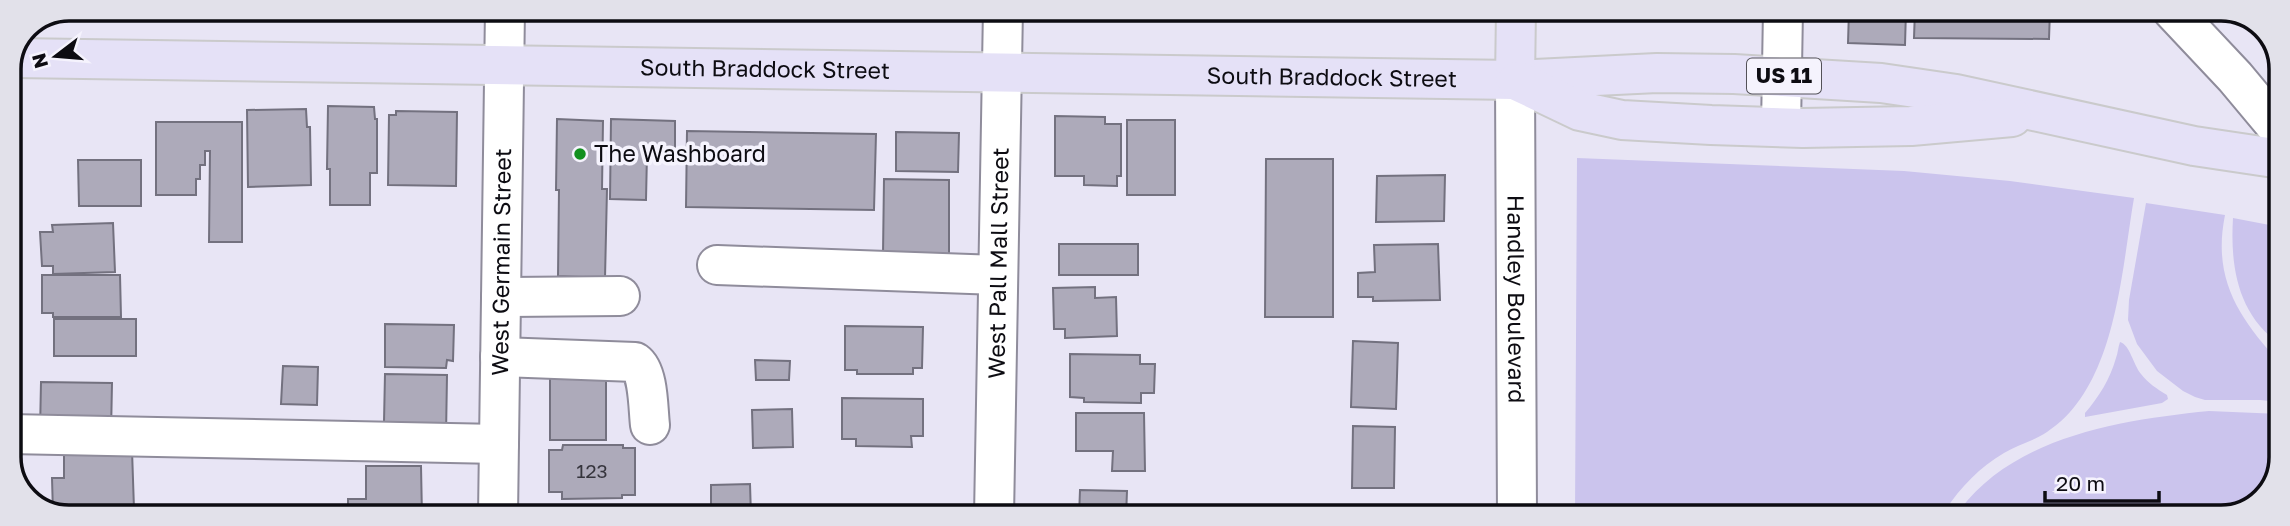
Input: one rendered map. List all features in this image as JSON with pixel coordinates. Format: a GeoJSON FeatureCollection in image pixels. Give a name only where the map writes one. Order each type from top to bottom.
{"type":"FeatureCollection","features":[{"type":"Feature","properties":{"kind":"main road"},"geometry":{"type":"LineString","coordinates":[[1515,80],[1516,21]]}},
{"type":"Feature","properties":{"kind":"main road","name":"South Braddock Street"},"geometry":{"type":"LineString","coordinates":[[23,58],[1515,80],[1657,73],[1783,76],[1881,83],[1956,94],[2194,146],[2269,157]]}},
{"type":"Feature","properties":{"kind":"main road","name":"South Braddock Street"},"geometry":{"type":"LineString","coordinates":[[1515,80],[1580,111],[1622,120],[1781,127],[1911,126],[2051,114]]}},
{"type":"Feature","properties":{"kind":"street","name":"West Germain Street"},"geometry":{"type":"LineString","coordinates":[[498,505],[505,21]]}},
{"type":"Feature","properties":{"kind":"street","name":"West Pall Mall Street"},"geometry":{"type":"LineString","coordinates":[[994,505],[1003,21]]}},
{"type":"Feature","properties":{"kind":"street"},"geometry":{"type":"LineString","coordinates":[[1781,127],[1783,21]]}},
{"type":"Feature","properties":{"kind":"street"},"geometry":{"type":"LineString","coordinates":[[2182,21],[2269,118]]}},
{"type":"Feature","properties":{"kind":"street","name":"Handley Boulevard"},"geometry":{"type":"LineString","coordinates":[[1515,80],[1517,505]]}},
{"type":"Feature","properties":{"kind":"street"},"geometry":{"type":"LineString","coordinates":[[717,265],[998,275]]}},
{"type":"Feature","properties":{"kind":"street"},"geometry":{"type":"LineString","coordinates":[[501,297],[620,296]]}},
{"type":"Feature","properties":{"kind":"street"},"geometry":{"type":"LineString","coordinates":[[500,357],[635,362],[640,365],[643,376],[650,425]]}},
{"type":"Feature","properties":{"kind":"street"},"geometry":{"type":"LineString","coordinates":[[21,434],[499,444]]}},
{"type":"Feature","properties":{"kind":"shaded area"},"geometry":{"type":"Polygon","coordinates":[[[1577,158],[1904,171],[2010,181],[2134,198],[2112,326],[2088,387],[2070,412],[2047,432],[1994,459],[1977,473],[1950,505],[1575,505],[1577,158]]]}},
{"type":"Feature","properties":{"kind":"shaded area"},"geometry":{"type":"Polygon","coordinates":[[[2146,203],[2225,215],[2222,259],[2226,278],[2241,313],[2269,351],[2269,401],[2205,400],[2183,391],[2157,371],[2137,344],[2128,320],[2146,203]]]}},
{"type":"Feature","properties":{"kind":"shaded area"},"geometry":{"type":"Polygon","coordinates":[[[2233,218],[2269,225],[2269,335],[2246,304],[2235,272],[2233,218]]]}},
{"type":"Feature","properties":{"kind":"shaded area"},"geometry":{"type":"Polygon","coordinates":[[[2120,342],[2126,347],[2138,370],[2153,386],[2167,395],[2168,399],[2162,403],[2085,417],[2114,366],[2120,342]]]}},
{"type":"Feature","properties":{"kind":"shaded area"},"geometry":{"type":"Polygon","coordinates":[[[2209,411],[2269,414],[2268,466],[2263,481],[2253,493],[2245,499],[2221,505],[1965,505],[1977,490],[2005,468],[2035,451],[2068,437],[2103,427],[2209,411]]]}},
{"type":"Feature","properties":{"kind":"building"},"geometry":{"type":"Polygon","coordinates":[[[1849,21],[1906,21],[1905,45],[1848,43],[1849,21]]]}},
{"type":"Feature","properties":{"kind":"building"},"geometry":{"type":"Polygon","coordinates":[[[1915,21],[2050,21],[2049,39],[1914,38],[1915,21]]]}},
{"type":"Feature","properties":{"kind":"building"},"geometry":{"type":"Polygon","coordinates":[[[328,106],[374,107],[377,119],[377,173],[370,173],[370,205],[330,205],[330,169],[327,169],[328,106]]]}},
{"type":"Feature","properties":{"kind":"building"},"geometry":{"type":"Polygon","coordinates":[[[306,109],[307,127],[310,127],[311,185],[248,187],[247,110],[306,109]]]}},
{"type":"Feature","properties":{"kind":"building"},"geometry":{"type":"Polygon","coordinates":[[[396,111],[457,112],[456,186],[388,185],[389,115],[396,115],[396,111]]]}},
{"type":"Feature","properties":{"kind":"building"},"geometry":{"type":"Polygon","coordinates":[[[1055,116],[1105,117],[1105,124],[1121,124],[1121,176],[1117,176],[1117,186],[1084,185],[1084,176],[1055,176],[1055,116]]]}},
{"type":"Feature","properties":{"kind":"building"},"geometry":{"type":"Polygon","coordinates":[[[557,119],[603,121],[602,189],[607,189],[605,278],[558,276],[557,119]]]}},
{"type":"Feature","properties":{"kind":"building"},"geometry":{"type":"Polygon","coordinates":[[[611,119],[675,121],[675,154],[647,154],[646,200],[610,199],[611,119]]]}},
{"type":"Feature","properties":{"kind":"building"},"geometry":{"type":"Polygon","coordinates":[[[1127,120],[1175,120],[1175,195],[1127,195],[1127,120]]]}},
{"type":"Feature","properties":{"kind":"building"},"geometry":{"type":"Polygon","coordinates":[[[156,122],[242,122],[242,242],[209,242],[210,151],[205,151],[205,165],[200,165],[200,179],[196,179],[196,195],[156,195],[156,122]]]}},
{"type":"Feature","properties":{"kind":"building"},"geometry":{"type":"Polygon","coordinates":[[[687,131],[876,134],[874,210],[686,207],[687,131]]]}},
{"type":"Feature","properties":{"kind":"building"},"geometry":{"type":"Polygon","coordinates":[[[896,132],[959,133],[958,172],[896,171],[896,132]]]}},
{"type":"Feature","properties":{"kind":"building"},"geometry":{"type":"Polygon","coordinates":[[[1266,159],[1333,159],[1333,317],[1265,317],[1266,159]]]}},
{"type":"Feature","properties":{"kind":"building"},"geometry":{"type":"Polygon","coordinates":[[[78,160],[141,160],[141,206],[79,206],[78,160]]]}},
{"type":"Feature","properties":{"kind":"building"},"geometry":{"type":"Polygon","coordinates":[[[1445,175],[1444,221],[1376,222],[1377,176],[1445,175]]]}},
{"type":"Feature","properties":{"kind":"building"},"geometry":{"type":"Polygon","coordinates":[[[884,179],[949,180],[949,254],[883,254],[884,179]]]}},
{"type":"Feature","properties":{"kind":"building"},"geometry":{"type":"Polygon","coordinates":[[[113,223],[115,272],[53,274],[53,266],[42,266],[40,232],[53,232],[52,225],[113,223]]]}},
{"type":"Feature","properties":{"kind":"building"},"geometry":{"type":"Polygon","coordinates":[[[1059,244],[1138,244],[1138,275],[1059,275],[1059,244]]]}},
{"type":"Feature","properties":{"kind":"building"},"geometry":{"type":"Polygon","coordinates":[[[1438,244],[1440,300],[1373,301],[1373,297],[1358,297],[1358,273],[1375,272],[1374,245],[1438,244]]]}},
{"type":"Feature","properties":{"kind":"building"},"geometry":{"type":"Polygon","coordinates":[[[42,275],[120,275],[121,317],[53,317],[53,313],[42,313],[42,275]]]}},
{"type":"Feature","properties":{"kind":"building"},"geometry":{"type":"Polygon","coordinates":[[[1095,287],[1095,298],[1116,297],[1117,336],[1065,338],[1065,329],[1054,329],[1053,288],[1095,287]]]}},
{"type":"Feature","properties":{"kind":"building"},"geometry":{"type":"Polygon","coordinates":[[[54,319],[136,319],[136,356],[54,356],[54,319]]]}},
{"type":"Feature","properties":{"kind":"building"},"geometry":{"type":"Polygon","coordinates":[[[385,324],[454,325],[453,361],[447,360],[446,368],[385,367],[385,324]]]}},
{"type":"Feature","properties":{"kind":"building"},"geometry":{"type":"Polygon","coordinates":[[[845,326],[923,327],[922,368],[913,368],[913,374],[857,374],[857,370],[845,370],[845,326]]]}},
{"type":"Feature","properties":{"kind":"building"},"geometry":{"type":"Polygon","coordinates":[[[1353,341],[1398,343],[1396,409],[1351,407],[1353,341]]]}},
{"type":"Feature","properties":{"kind":"building"},"geometry":{"type":"Polygon","coordinates":[[[1070,354],[1140,355],[1140,364],[1155,364],[1154,393],[1141,393],[1141,403],[1084,402],[1084,398],[1070,397],[1070,354]]]}},
{"type":"Feature","properties":{"kind":"building"},"geometry":{"type":"Polygon","coordinates":[[[755,360],[790,361],[789,380],[756,380],[755,360]]]}},
{"type":"Feature","properties":{"kind":"building"},"geometry":{"type":"Polygon","coordinates":[[[283,366],[318,367],[317,405],[281,404],[283,366]]]}},
{"type":"Feature","properties":{"kind":"building"},"geometry":{"type":"Polygon","coordinates":[[[550,367],[606,368],[606,440],[550,440],[550,367]]]}},
{"type":"Feature","properties":{"kind":"building"},"geometry":{"type":"Polygon","coordinates":[[[385,374],[447,375],[446,436],[398,436],[398,422],[384,422],[385,374]]]}},
{"type":"Feature","properties":{"kind":"building"},"geometry":{"type":"Polygon","coordinates":[[[41,382],[112,383],[111,433],[40,432],[41,382]]]}},
{"type":"Feature","properties":{"kind":"building"},"geometry":{"type":"Polygon","coordinates":[[[842,398],[923,399],[923,436],[911,436],[912,447],[856,446],[856,439],[842,439],[842,398]]]}},
{"type":"Feature","properties":{"kind":"building"},"geometry":{"type":"Polygon","coordinates":[[[792,409],[793,447],[753,448],[752,410],[792,409]]]}},
{"type":"Feature","properties":{"kind":"building"},"geometry":{"type":"Polygon","coordinates":[[[1076,413],[1144,413],[1145,471],[1112,471],[1113,451],[1076,451],[1076,413]]]}},
{"type":"Feature","properties":{"kind":"building"},"geometry":{"type":"Polygon","coordinates":[[[1353,426],[1395,427],[1394,488],[1352,488],[1353,426]]]}},
{"type":"Feature","properties":{"kind":"building"},"geometry":{"type":"Polygon","coordinates":[[[563,445],[623,445],[623,448],[635,448],[635,495],[622,495],[622,498],[562,499],[562,492],[549,492],[549,450],[562,450],[563,445]]]}},
{"type":"Feature","properties":{"kind":"building"},"geometry":{"type":"Polygon","coordinates":[[[132,450],[134,505],[69,505],[53,502],[52,478],[64,478],[64,451],[132,450]]]}},
{"type":"Feature","properties":{"kind":"building"},"geometry":{"type":"Polygon","coordinates":[[[366,466],[421,466],[422,505],[348,505],[348,499],[366,499],[366,466]]]}},
{"type":"Feature","properties":{"kind":"building"},"geometry":{"type":"Polygon","coordinates":[[[750,484],[751,505],[711,505],[711,485],[750,484]]]}},
{"type":"Feature","properties":{"kind":"building"},"geometry":{"type":"Polygon","coordinates":[[[1080,490],[1127,491],[1126,505],[1079,505],[1080,490]]]}},
{"type":"Feature","properties":{"kind":"place","name":"The Washboard"},"geometry":{"type":"Point","coordinates":[580,154]}}]}
